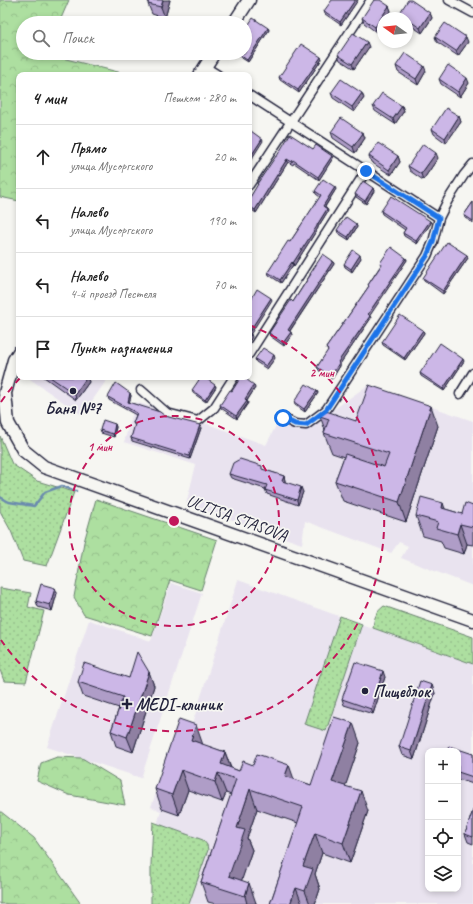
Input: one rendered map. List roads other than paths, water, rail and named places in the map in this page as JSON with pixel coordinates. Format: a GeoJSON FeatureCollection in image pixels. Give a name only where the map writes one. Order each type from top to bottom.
{"type":"FeatureCollection","features":[{"type":"Feature","properties":{"kind":"main road"},"geometry":{"type":"LineString","coordinates":[[239,16],[249,0]]}},
{"type":"Feature","properties":{"kind":"main road"},"geometry":{"type":"LineString","coordinates":[[202,71],[209,60]]}},
{"type":"Feature","properties":{"kind":"main road","name":"ULITSA STASOVA"},"geometry":{"type":"LineString","coordinates":[[16,357],[5,393],[8,423],[24,450],[44,467],[473,620]]}},
{"type":"Feature","properties":{"kind":"street"},"geometry":{"type":"LineString","coordinates":[[252,180],[371,0]]}},
{"type":"Feature","properties":{"kind":"street"},"geometry":{"type":"LineString","coordinates":[[449,0],[473,14]]}},
{"type":"Feature","properties":{"kind":"street"},"geometry":{"type":"LineString","coordinates":[[252,97],[439,218]]}},
{"type":"Feature","properties":{"kind":"street"},"geometry":{"type":"LineString","coordinates":[[283,418],[295,424],[306,425],[326,410],[427,256],[433,242],[439,218],[454,190],[473,164]]}},
{"type":"Feature","properties":{"kind":"street"},"geometry":{"type":"LineString","coordinates":[[252,349],[366,171]]}},
{"type":"Feature","properties":{"kind":"street"},"geometry":{"type":"LineString","coordinates":[[460,394],[473,373]]}},
{"type":"Feature","properties":{"kind":"street"},"geometry":{"type":"LineString","coordinates":[[142,390],[167,413],[198,421],[214,408],[232,380]]}},
{"type":"Feature","properties":{"kind":"waterway"},"geometry":{"type":"LineString","coordinates":[[0,497],[9,502],[34,506],[45,492],[62,486],[76,491]]}},
{"type":"Feature","properties":{"kind":"place","name":"Баня №7"},"geometry":{"type":"Point","coordinates":[73,391]}},
{"type":"Feature","properties":{"kind":"place","name":"Пищеблок"},"geometry":{"type":"Point","coordinates":[365,691]}},
{"type":"Feature","properties":{"kind":"place","name":"MEDI-клиник"},"geometry":{"type":"Point","coordinates":[127,704]}}]}
